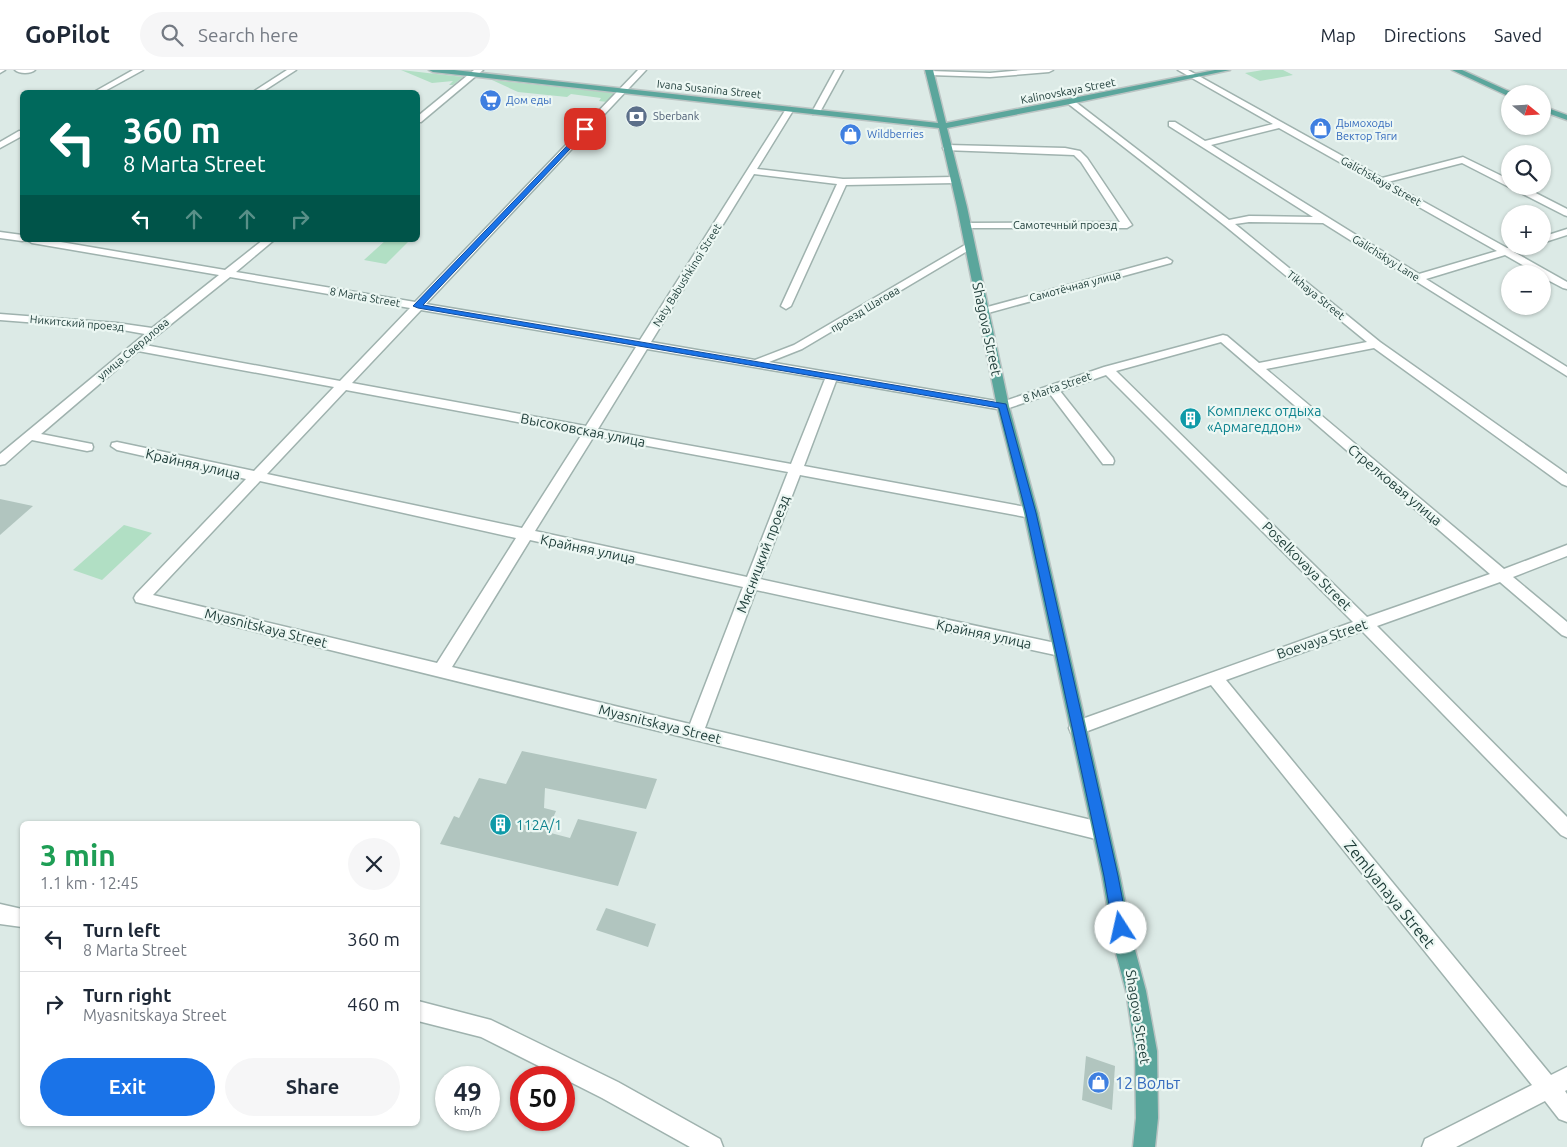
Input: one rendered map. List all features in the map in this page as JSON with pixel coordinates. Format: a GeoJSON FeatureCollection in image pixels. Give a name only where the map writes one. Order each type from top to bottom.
{"type":"FeatureCollection","features":[{"type":"Feature","properties":{"kind":"main road","name":"Ivana Susanina Street"},"geometry":{"type":"LineString","coordinates":[[432,70],[476,72],[624,91],[943,126]]}},
{"type":"Feature","properties":{"kind":"main road","name":"Kalinovskaya Street"},"geometry":{"type":"LineString","coordinates":[[943,126],[1226,70]]}},
{"type":"Feature","properties":{"kind":"main road"},"geometry":{"type":"LineString","coordinates":[[1456,70],[1501,90]]}},
{"type":"Feature","properties":{"kind":"main road","name":"Shagova Street"},"geometry":{"type":"LineString","coordinates":[[929,72],[966,226],[1003,406],[1031,513],[1111,876],[1124,946],[1136,991],[1146,1051],[1147,1118],[1144,1147]]}},
{"type":"Feature","properties":{"kind":"main road"},"geometry":{"type":"LineString","coordinates":[[1551,112],[1567,118]]}},
{"type":"Feature","properties":{"kind":"street"},"geometry":{"type":"LineString","coordinates":[[19,70],[31,70]]}},
{"type":"Feature","properties":{"kind":"street"},"geometry":{"type":"LineString","coordinates":[[102,90],[139,70]]}},
{"type":"Feature","properties":{"kind":"street"},"geometry":{"type":"LineString","coordinates":[[260,90],[292,70]]}},
{"type":"Feature","properties":{"kind":"street","name":"Myasnitskaya Street"},"geometry":{"type":"LineString","coordinates":[[642,70],[141,598],[1100,831]]}},
{"type":"Feature","properties":{"kind":"street"},"geometry":{"type":"LineString","coordinates":[[816,112],[839,70]]}},
{"type":"Feature","properties":{"kind":"street"},"geometry":{"type":"LineString","coordinates":[[929,72],[990,75],[1049,70]]}},
{"type":"Feature","properties":{"kind":"street","name":"Galichskaya Street"},"geometry":{"type":"LineString","coordinates":[[1182,70],[1501,249]]}},
{"type":"Feature","properties":{"kind":"street"},"geometry":{"type":"LineString","coordinates":[[420,118],[476,72]]}},
{"type":"Feature","properties":{"kind":"street"},"geometry":{"type":"LineString","coordinates":[[1215,72],[1205,79],[1215,88]]}},
{"type":"Feature","properties":{"kind":"street","name":"Tikhaya Street"},"geometry":{"type":"LineString","coordinates":[[1070,102],[1227,223],[1376,344],[1567,481]]}},
{"type":"Feature","properties":{"kind":"street","name":"Naty Babushkinoi Street"},"geometry":{"type":"LineString","coordinates":[[441,671],[790,109]]}},
{"type":"Feature","properties":{"kind":"street","name":"Galichskyy Lane"},"geometry":{"type":"LineString","coordinates":[[1172,124],[1567,372]]}},
{"type":"Feature","properties":{"kind":"street"},"geometry":{"type":"LineString","coordinates":[[1204,144],[1280,125]]}},
{"type":"Feature","properties":{"kind":"street"},"geometry":{"type":"LineString","coordinates":[[0,145],[20,134]]}},
{"type":"Feature","properties":{"kind":"street","name":"Самотечный проезд"},"geometry":{"type":"LineString","coordinates":[[947,148],[1065,151],[1077,153],[1084,160],[1127,225],[966,226]]}},
{"type":"Feature","properties":{"kind":"street"},"geometry":{"type":"LineString","coordinates":[[1382,181],[1464,160],[1501,179]]}},
{"type":"Feature","properties":{"kind":"street"},"geometry":{"type":"LineString","coordinates":[[752,171],[843,182],[955,180]]}},
{"type":"Feature","properties":{"kind":"street"},"geometry":{"type":"LineString","coordinates":[[786,306],[843,182]]}},
{"type":"Feature","properties":{"kind":"street"},"geometry":{"type":"LineString","coordinates":[[1532,195],[1567,213]]}},
{"type":"Feature","properties":{"kind":"street"},"geometry":{"type":"LineString","coordinates":[[1227,223],[1249,220],[1326,220]]}},
{"type":"Feature","properties":{"kind":"street"},"geometry":{"type":"LineString","coordinates":[[1551,237],[1567,232]]}},
{"type":"Feature","properties":{"kind":"street"},"geometry":{"type":"LineString","coordinates":[[0,234],[20,238]]}},
{"type":"Feature","properties":{"kind":"street","name":"8 Marta Street"},"geometry":{"type":"LineString","coordinates":[[44,242],[1003,406],[1108,370],[1223,338]]}},
{"type":"Feature","properties":{"kind":"street","name":"улица Свердлова"},"geometry":{"type":"LineString","coordinates":[[0,461],[136,346],[266,242]]}},
{"type":"Feature","properties":{"kind":"street","name":"проезд Шагова"},"geometry":{"type":"LineString","coordinates":[[755,364],[798,348],[970,245]]}},
{"type":"Feature","properties":{"kind":"street"},"geometry":{"type":"LineString","coordinates":[[1418,278],[1501,253]]}},
{"type":"Feature","properties":{"kind":"street","name":"Galichskaya Street"},"geometry":{"type":"LineString","coordinates":[[1511,255],[1567,286]]}},
{"type":"Feature","properties":{"kind":"street","name":"Самотёчная улица"},"geometry":{"type":"LineString","coordinates":[[984,311],[1167,261]]}},
{"type":"Feature","properties":{"kind":"street","name":"Никитский проезд"},"geometry":{"type":"LineString","coordinates":[[0,317],[117,326],[154,332]]}},
{"type":"Feature","properties":{"kind":"street","name":"Стрелковая улица"},"geometry":{"type":"LineString","coordinates":[[1223,338],[1567,632]]}},
{"type":"Feature","properties":{"kind":"street"},"geometry":{"type":"LineString","coordinates":[[1257,367],[1376,344]]}},
{"type":"Feature","properties":{"kind":"street","name":"Высоковская улица"},"geometry":{"type":"LineString","coordinates":[[136,346],[1031,513]]}},
{"type":"Feature","properties":{"kind":"street","name":"Poselkovaya Street"},"geometry":{"type":"LineString","coordinates":[[1108,370],[1365,624],[1567,829]]}},
{"type":"Feature","properties":{"kind":"street","name":"Мясницкий проезд"},"geometry":{"type":"LineString","coordinates":[[696,732],[751,584],[832,377]]}},
{"type":"Feature","properties":{"kind":"street"},"geometry":{"type":"LineString","coordinates":[[1052,389],[1108,460]]}},
{"type":"Feature","properties":{"kind":"street"},"geometry":{"type":"LineString","coordinates":[[31,436],[87,447]]}},
{"type":"Feature","properties":{"kind":"street","name":"Крайняя улица"},"geometry":{"type":"LineString","coordinates":[[117,446],[255,478],[1060,650]]}},
{"type":"Feature","properties":{"kind":"street","name":"Boevaya Street"},"geometry":{"type":"LineString","coordinates":[[1077,728],[1214,677],[1501,576],[1567,550]]}},
{"type":"Feature","properties":{"kind":"street","name":"Zemlyanaya Street"},"geometry":{"type":"LineString","coordinates":[[1214,677],[1558,1083],[1567,1110]]}},
{"type":"Feature","properties":{"kind":"street"},"geometry":{"type":"LineString","coordinates":[[0,914],[20,918]]}},
{"type":"Feature","properties":{"kind":"street"},"geometry":{"type":"LineString","coordinates":[[420,1011],[484,1027],[610,1090],[712,1147]]}},
{"type":"Feature","properties":{"kind":"street"},"geometry":{"type":"LineString","coordinates":[[1433,1147],[1558,1083]]}},
{"type":"Feature","properties":{"kind":"green space"},"geometry":{"type":"Polygon","coordinates":[[[401,70],[463,77],[453,85],[449,85],[453,81],[432,83],[401,70]]]}},
{"type":"Feature","properties":{"kind":"green space"},"geometry":{"type":"Polygon","coordinates":[[[1263,70],[1283,70],[1293,75],[1260,81],[1245,73],[1263,70]]]}},
{"type":"Feature","properties":{"kind":"green space"},"geometry":{"type":"Polygon","coordinates":[[[492,80],[615,93],[607,102],[599,101],[601,98],[571,94],[567,97],[518,92],[492,80]]]}},
{"type":"Feature","properties":{"kind":"green space"},"geometry":{"type":"Polygon","coordinates":[[[384,242],[408,242],[386,264],[364,260],[384,242]]]}},
{"type":"Feature","properties":{"kind":"green space"},"geometry":{"type":"Polygon","coordinates":[[[124,525],[152,533],[102,580],[73,570],[124,525]]]}},
{"type":"Feature","properties":{"kind":"building","name":"Комплекс отдыха «Армагеддон»"},"geometry":{"type":"Polygon","coordinates":[[[1191,412],[1202,422],[1191,425],[1181,415],[1191,412]]]}},
{"type":"Feature","properties":{"kind":"building"},"geometry":{"type":"Polygon","coordinates":[[[0,499],[33,506],[0,535],[0,499]]]}},
{"type":"Feature","properties":{"kind":"building","name":"112А/1"},"geometry":{"type":"Polygon","coordinates":[[[522,751],[657,779],[646,809],[545,788],[544,808],[556,811],[547,832],[570,838],[578,819],[637,832],[618,886],[440,844],[454,816],[459,818],[479,778],[506,784],[522,751]]]}},
{"type":"Feature","properties":{"kind":"building"},"geometry":{"type":"Polygon","coordinates":[[[606,908],[656,924],[648,947],[596,930],[606,908]]]}},
{"type":"Feature","properties":{"kind":"building","name":"12 Вольт"},"geometry":{"type":"Polygon","coordinates":[[[1086,1056],[1115,1066],[1112,1110],[1082,1100],[1086,1056]]]}},
{"type":"Feature","properties":{"kind":"place","name":"Дом еды"},"geometry":{"type":"Point","coordinates":[490,100]}},
{"type":"Feature","properties":{"kind":"place","name":"Sberbank"},"geometry":{"type":"Point","coordinates":[637,116]}},
{"type":"Feature","properties":{"kind":"place","name":"Дымоходы Вектор Тяги"},"geometry":{"type":"Point","coordinates":[1320,129]}},
{"type":"Feature","properties":{"kind":"place","name":"Wildberries"},"geometry":{"type":"Point","coordinates":[851,134]}},
{"type":"Feature","properties":{"kind":"place","name":"Комплекс отдыха «Армагеддон»"},"geometry":{"type":"Point","coordinates":[1191,419]}},
{"type":"Feature","properties":{"kind":"place","name":"112А/1"},"geometry":{"type":"Point","coordinates":[500,825]}},
{"type":"Feature","properties":{"kind":"place","name":"12 Вольт"},"geometry":{"type":"Point","coordinates":[1099,1083]}},
{"type":"Feature","properties":{"kind":"route"},"geometry":{"type":"LineString","coordinates":[[585,129],[418,306],[1003,406],[1031,513],[1121,928]]}}]}
